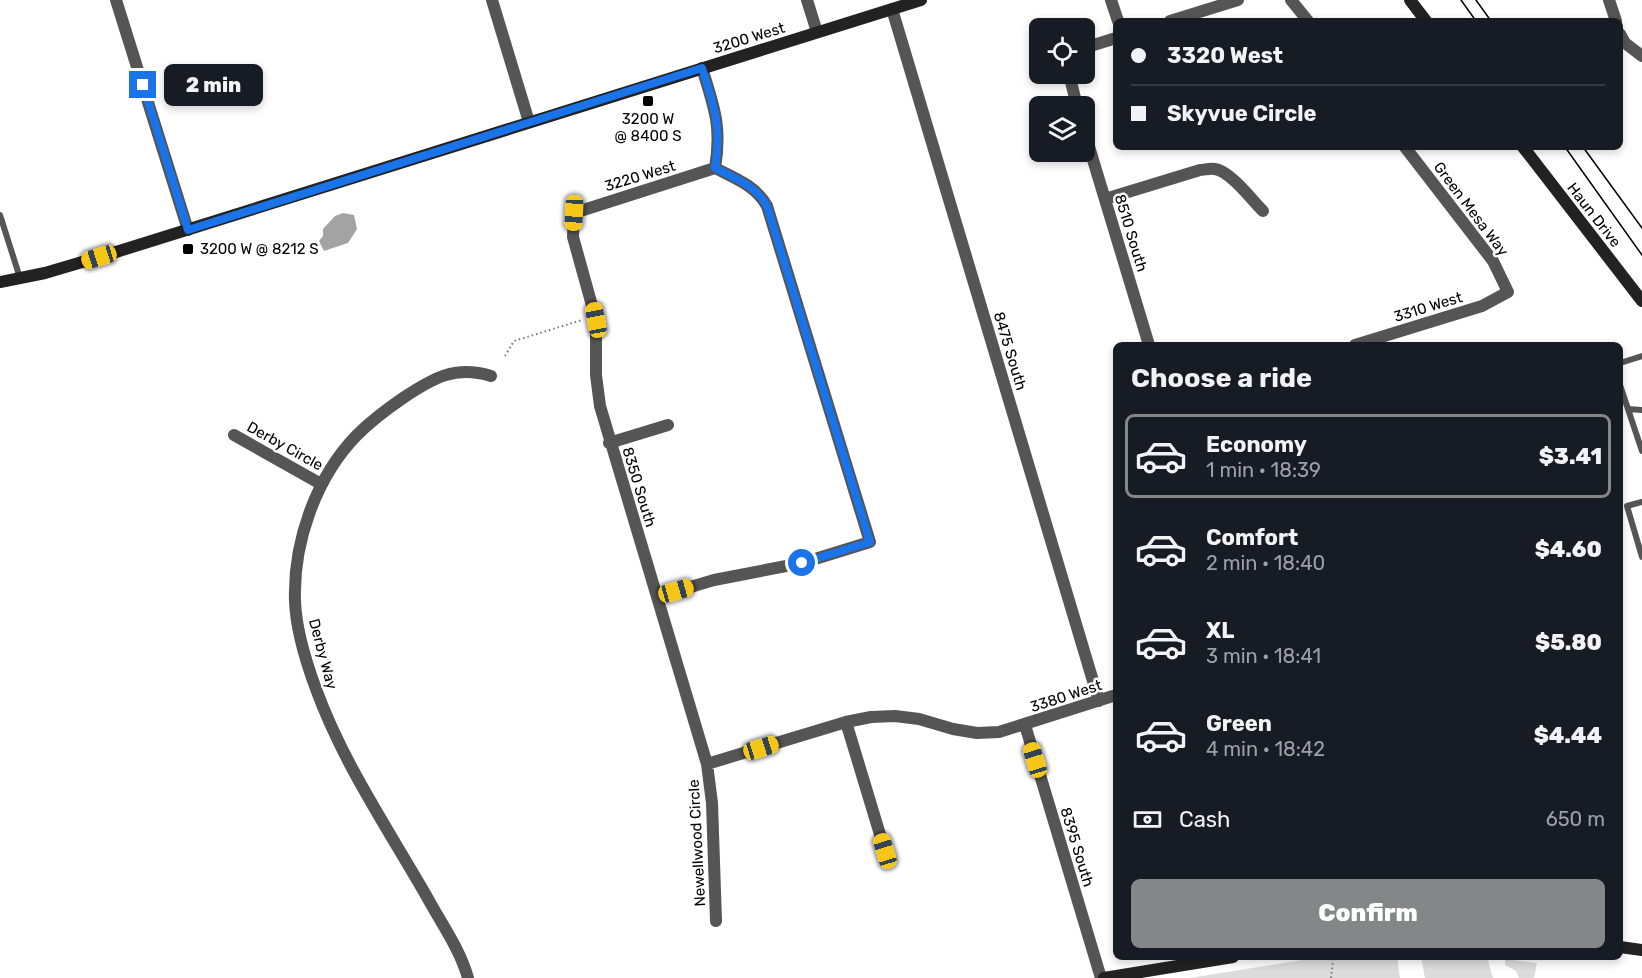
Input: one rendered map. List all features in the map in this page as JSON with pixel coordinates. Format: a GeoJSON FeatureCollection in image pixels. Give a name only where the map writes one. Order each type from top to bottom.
{"type":"FeatureCollection","features":[{"type":"Feature","properties":{"kind":"street"},"geometry":{"type":"LineString","coordinates":[[116,0],[188,230]]}},
{"type":"Feature","properties":{"kind":"street"},"geometry":{"type":"LineString","coordinates":[[492,0],[529,122]]}},
{"type":"Feature","properties":{"kind":"street"},"geometry":{"type":"LineString","coordinates":[[807,0],[817,32]]}},
{"type":"Feature","properties":{"kind":"street","name":"3200 West"},"geometry":{"type":"LineString","coordinates":[[0,282],[45,273],[188,230],[921,0]]}},
{"type":"Feature","properties":{"kind":"street"},"geometry":{"type":"LineString","coordinates":[[1111,0],[1117,18]]}},
{"type":"Feature","properties":{"kind":"street"},"geometry":{"type":"LineString","coordinates":[[1180,18],[1238,0]]}},
{"type":"Feature","properties":{"kind":"street"},"geometry":{"type":"LineString","coordinates":[[1291,0],[1306,18]]}},
{"type":"Feature","properties":{"kind":"street"},"geometry":{"type":"LineString","coordinates":[[1410,0],[1424,18]]}},
{"type":"Feature","properties":{"kind":"street"},"geometry":{"type":"LineString","coordinates":[[1609,0],[1615,18]]}},
{"type":"Feature","properties":{"kind":"street","name":"8475 South"},"geometry":{"type":"LineString","coordinates":[[892,9],[1099,701]]}},
{"type":"Feature","properties":{"kind":"street"},"geometry":{"type":"LineString","coordinates":[[1095,45],[1113,39]]}},
{"type":"Feature","properties":{"kind":"street"},"geometry":{"type":"LineString","coordinates":[[1623,39],[1642,56]]}},
{"type":"Feature","properties":{"kind":"street"},"geometry":{"type":"LineString","coordinates":[[657,597],[714,580],[802,563],[870,542],[767,206],[761,195],[753,188],[715,168],[719,136],[716,115],[702,68]]}},
{"type":"Feature","properties":{"kind":"street","name":"Green Mesa Way"},"geometry":{"type":"LineString","coordinates":[[1408,150],[1493,261],[1508,292]]}},
{"type":"Feature","properties":{"kind":"street","name":"Haun Drive"},"geometry":{"type":"LineString","coordinates":[[1525,150],[1642,301]]}},
{"type":"Feature","properties":{"kind":"street","name":"8510 South"},"geometry":{"type":"LineString","coordinates":[[1094,162],[1148,342]]}},
{"type":"Feature","properties":{"kind":"street","name":"3220 West"},"geometry":{"type":"LineString","coordinates":[[574,213],[715,168]]}},
{"type":"Feature","properties":{"kind":"street"},"geometry":{"type":"LineString","coordinates":[[1105,199],[1200,170],[1214,168],[1225,172],[1233,179],[1263,211]]}},
{"type":"Feature","properties":{"kind":"street","name":"8350 South"},"geometry":{"type":"LineString","coordinates":[[574,213],[573,237],[596,320],[600,406],[609,443],[706,764]]}},
{"type":"Feature","properties":{"kind":"street","name":"3310 West"},"geometry":{"type":"LineString","coordinates":[[1365,342],[1482,306],[1508,292]]}},
{"type":"Feature","properties":{"kind":"street","name":"Derby Way"},"geometry":{"type":"LineString","coordinates":[[468,978],[454,946],[339,744],[316,689],[302,645],[295,602],[296,563],[306,524],[321,484],[337,459],[357,435],[381,413],[447,373],[476,371],[491,376]]}},
{"type":"Feature","properties":{"kind":"street"},"geometry":{"type":"LineString","coordinates":[[609,443],[668,425]]}},
{"type":"Feature","properties":{"kind":"street","name":"Derby Circle"},"geometry":{"type":"LineString","coordinates":[[234,435],[321,484]]}},
{"type":"Feature","properties":{"kind":"street","name":"3380 West"},"geometry":{"type":"LineString","coordinates":[[706,764],[846,722],[871,717],[895,716],[919,719],[977,733],[999,732],[1113,696]]}},
{"type":"Feature","properties":{"kind":"street"},"geometry":{"type":"LineString","coordinates":[[846,722],[885,851]]}},
{"type":"Feature","properties":{"kind":"street","name":"8395 South"},"geometry":{"type":"LineString","coordinates":[[1025,725],[1102,978]]}},
{"type":"Feature","properties":{"kind":"street","name":"Newellwood Circle"},"geometry":{"type":"LineString","coordinates":[[706,764],[712,803],[716,921]]}},
{"type":"Feature","properties":{"kind":"street"},"geometry":{"type":"LineString","coordinates":[[1623,947],[1642,950]]}},
{"type":"Feature","properties":{"kind":"street"},"geometry":{"type":"LineString","coordinates":[[1102,978],[1201,960]]}},
{"type":"Feature","properties":{"kind":"lane"},"geometry":{"type":"LineString","coordinates":[[0,215],[20,279]]}},
{"type":"Feature","properties":{"kind":"lane"},"geometry":{"type":"LineString","coordinates":[[1623,362],[1642,356]]}},
{"type":"Feature","properties":{"kind":"lane"},"geometry":{"type":"LineString","coordinates":[[1623,394],[1642,451]]}},
{"type":"Feature","properties":{"kind":"lane"},"geometry":{"type":"LineString","coordinates":[[1628,409],[1642,410]]}},
{"type":"Feature","properties":{"kind":"lane"},"geometry":{"type":"LineString","coordinates":[[1642,502],[1627,506],[1642,557]]}},
{"type":"Feature","properties":{"kind":"path"},"geometry":{"type":"LineString","coordinates":[[505,356],[514,341],[582,320]]}},
{"type":"Feature","properties":{"kind":"path"},"geometry":{"type":"LineString","coordinates":[[1330,978],[1334,960]]}},
{"type":"Feature","properties":{"kind":"shaded area"},"geometry":{"type":"Polygon","coordinates":[[[343,213],[354,215],[357,229],[348,243],[324,251],[319,241],[323,236],[323,229],[335,216],[343,213]]]}},
{"type":"Feature","properties":{"kind":"shaded area"},"geometry":{"type":"Polygon","coordinates":[[[1302,960],[1397,960],[1400,978],[1190,978],[1302,960]]]}},
{"type":"Feature","properties":{"kind":"shaded area"},"geometry":{"type":"Polygon","coordinates":[[[1422,960],[1488,960],[1493,978],[1425,978],[1422,960]]]}},
{"type":"Feature","properties":{"kind":"shaded area"},"geometry":{"type":"Polygon","coordinates":[[[1505,960],[1537,963],[1534,978],[1519,978],[1516,971],[1505,965],[1505,960]]]}},
{"type":"Feature","properties":{"kind":"tram line"},"geometry":{"type":"LineString","coordinates":[[1461,0],[1474,18]]}},
{"type":"Feature","properties":{"kind":"tram line"},"geometry":{"type":"LineString","coordinates":[[1476,0],[1489,18]]}},
{"type":"Feature","properties":{"kind":"tram line"},"geometry":{"type":"LineString","coordinates":[[1567,150],[1642,255]]}},
{"type":"Feature","properties":{"kind":"tram line"},"geometry":{"type":"LineString","coordinates":[[1585,150],[1642,228]]}},
{"type":"Feature","properties":{"kind":"place","name":"3200 W @ 8400 S"},"geometry":{"type":"Point","coordinates":[648,101]}},
{"type":"Feature","properties":{"kind":"place","name":"3200 W @ 8212 S"},"geometry":{"type":"Point","coordinates":[188,249]}},
{"type":"Feature","properties":{"kind":"route"},"geometry":{"type":"LineString","coordinates":[[143,85],[188,230],[702,68],[716,115],[719,136],[715,168],[753,188],[761,195],[767,206],[870,542],[802,563]]}}]}
